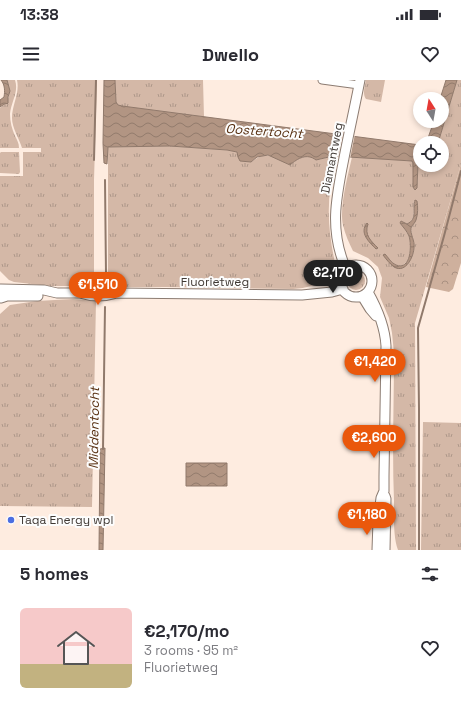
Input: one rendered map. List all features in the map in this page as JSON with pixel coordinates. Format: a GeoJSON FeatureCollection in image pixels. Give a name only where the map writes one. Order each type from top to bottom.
{"type":"FeatureCollection","features":[{"type":"Feature","properties":{"kind":"street"},"geometry":{"type":"LineString","coordinates":[[322,80],[359,82]]}},
{"type":"Feature","properties":{"kind":"street","name":"Diamantweg"},"geometry":{"type":"LineString","coordinates":[[350,267],[340,253],[335,208],[359,82]]}},
{"type":"Feature","properties":{"kind":"street"},"geometry":{"type":"LineString","coordinates":[[350,267],[364,267],[370,274],[372,283],[365,294],[355,297],[345,292],[342,286],[341,276],[350,267]]}},
{"type":"Feature","properties":{"kind":"street","name":"Fluorietweg"},"geometry":{"type":"LineString","coordinates":[[0,293],[44,290],[57,293],[80,293],[89,290],[108,290],[117,293],[290,295],[313,293],[331,285],[342,286]]}},
{"type":"Feature","properties":{"kind":"street"},"geometry":{"type":"LineString","coordinates":[[365,294],[370,309],[380,321],[385,334],[386,346],[384,491],[386,499],[385,550]]}},
{"type":"Feature","properties":{"kind":"street"},"geometry":{"type":"LineString","coordinates":[[377,550],[378,521],[381,498],[384,491]]}},
{"type":"Feature","properties":{"kind":"green space"},"geometry":{"type":"Polygon","coordinates":[[[7,80],[15,80],[16,84],[10,117],[19,148],[0,148],[0,108],[4,105],[9,96],[7,80]]]}},
{"type":"Feature","properties":{"kind":"green space"},"geometry":{"type":"Polygon","coordinates":[[[17,80],[97,80],[94,180],[94,286],[49,286],[14,282],[9,280],[0,271],[0,176],[23,176],[23,152],[41,152],[41,148],[22,148],[14,129],[12,118],[17,94],[17,80]]]}},
{"type":"Feature","properties":{"kind":"green space"},"geometry":{"type":"Polygon","coordinates":[[[115,80],[203,80],[204,117],[119,106],[116,102],[115,80]]]}},
{"type":"Feature","properties":{"kind":"green space"},"geometry":{"type":"Polygon","coordinates":[[[366,80],[385,80],[381,102],[366,99],[364,92],[366,80]]]}},
{"type":"Feature","properties":{"kind":"green space"},"geometry":{"type":"Polygon","coordinates":[[[457,80],[461,80],[461,164],[415,323],[416,550],[398,550],[394,526],[394,353],[392,333],[389,318],[380,297],[382,278],[378,267],[368,258],[353,251],[343,225],[342,210],[346,182],[352,157],[412,161],[413,187],[415,190],[418,180],[418,172],[449,172],[449,136],[440,136],[443,128],[449,128],[449,107],[457,80]],[[414,201],[414,214],[412,220],[407,224],[401,221],[400,223],[407,232],[410,240],[409,255],[405,264],[401,266],[396,265],[385,254],[395,267],[400,267],[408,264],[413,255],[414,247],[411,229],[417,216],[417,201],[414,201]]]}},
{"type":"Feature","properties":{"kind":"green space"},"geometry":{"type":"Polygon","coordinates":[[[170,146],[238,152],[238,157],[251,162],[262,156],[270,156],[290,165],[303,157],[310,157],[317,160],[338,156],[329,199],[329,227],[335,263],[329,280],[303,288],[293,289],[123,287],[108,285],[108,147],[170,146]]]}},
{"type":"Feature","properties":{"kind":"green space"},"geometry":{"type":"Polygon","coordinates":[[[1,152],[19,152],[19,174],[0,173],[1,152]]]}},
{"type":"Feature","properties":{"kind":"green space"},"geometry":{"type":"Polygon","coordinates":[[[461,164],[461,263],[453,289],[449,292],[426,287],[461,164]]]}},
{"type":"Feature","properties":{"kind":"green space"},"geometry":{"type":"Polygon","coordinates":[[[356,272],[362,275],[365,281],[362,287],[356,290],[350,287],[347,281],[350,275],[356,272]]]}},
{"type":"Feature","properties":{"kind":"green space"},"geometry":{"type":"Polygon","coordinates":[[[73,299],[96,301],[92,507],[0,506],[0,314],[10,305],[37,301],[73,299]]]}},
{"type":"Feature","properties":{"kind":"green space"},"geometry":{"type":"Polygon","coordinates":[[[423,422],[461,423],[461,550],[421,550],[423,422]]]}},
{"type":"Feature","properties":{"kind":"water"},"geometry":{"type":"Polygon","coordinates":[[[1,80],[7,80],[10,91],[8,103],[0,107],[0,100],[4,97],[5,93],[1,80]]]}},
{"type":"Feature","properties":{"kind":"water","name":"Oostertocht"},"geometry":{"type":"Polygon","coordinates":[[[104,80],[115,80],[116,102],[118,105],[413,144],[413,163],[412,161],[333,156],[316,160],[309,157],[303,157],[299,158],[290,165],[268,155],[257,157],[251,162],[240,161],[237,152],[170,146],[108,147],[107,164],[104,163],[104,80]]]}},
{"type":"Feature","properties":{"kind":"water"},"geometry":{"type":"Polygon","coordinates":[[[446,80],[457,80],[449,107],[449,92],[442,92],[446,80]]]}},
{"type":"Feature","properties":{"kind":"water"},"geometry":{"type":"Polygon","coordinates":[[[431,128],[443,128],[440,136],[429,136],[431,128]]]}},
{"type":"Feature","properties":{"kind":"water"},"geometry":{"type":"Polygon","coordinates":[[[413,172],[418,172],[417,188],[415,190],[413,187],[413,172]]]}},
{"type":"Feature","properties":{"kind":"water"},"geometry":{"type":"Polygon","coordinates":[[[415,200],[417,201],[418,210],[416,221],[411,228],[414,251],[406,266],[398,269],[394,267],[383,255],[385,254],[396,265],[401,266],[407,261],[410,251],[410,240],[407,232],[400,223],[401,221],[407,224],[414,217],[415,200]]]}},
{"type":"Feature","properties":{"kind":"water"},"geometry":{"type":"Polygon","coordinates":[[[367,223],[368,235],[378,248],[376,249],[364,234],[367,223]]]}},
{"type":"Feature","properties":{"kind":"water"},"geometry":{"type":"Polygon","coordinates":[[[105,448],[103,550],[99,550],[100,449],[105,448]]]}},
{"type":"Feature","properties":{"kind":"water"},"geometry":{"type":"Polygon","coordinates":[[[186,463],[227,463],[227,486],[186,486],[186,463]]]}},
{"type":"Feature","properties":{"kind":"pier"},"geometry":{"type":"Polygon","coordinates":[[[342,133],[355,134],[350,159],[338,158],[342,133]]]}},
{"type":"Feature","properties":{"kind":"waterway","name":"Middentocht"},"geometry":{"type":"LineString","coordinates":[[94,160],[96,80]]}},
{"type":"Feature","properties":{"kind":"waterway"},"geometry":{"type":"LineString","coordinates":[[419,550],[418,328],[461,171]]}},
{"type":"Feature","properties":{"kind":"waterway","name":"Middentocht"},"geometry":{"type":"LineString","coordinates":[[105,180],[106,274]]}},
{"type":"Feature","properties":{"kind":"waterway","name":"Middentocht"},"geometry":{"type":"LineString","coordinates":[[103,449],[105,307]]}},
{"type":"Feature","properties":{"kind":"place","name":"Taqa Energy wpl"},"geometry":{"type":"Point","coordinates":[11,520]}}]}
